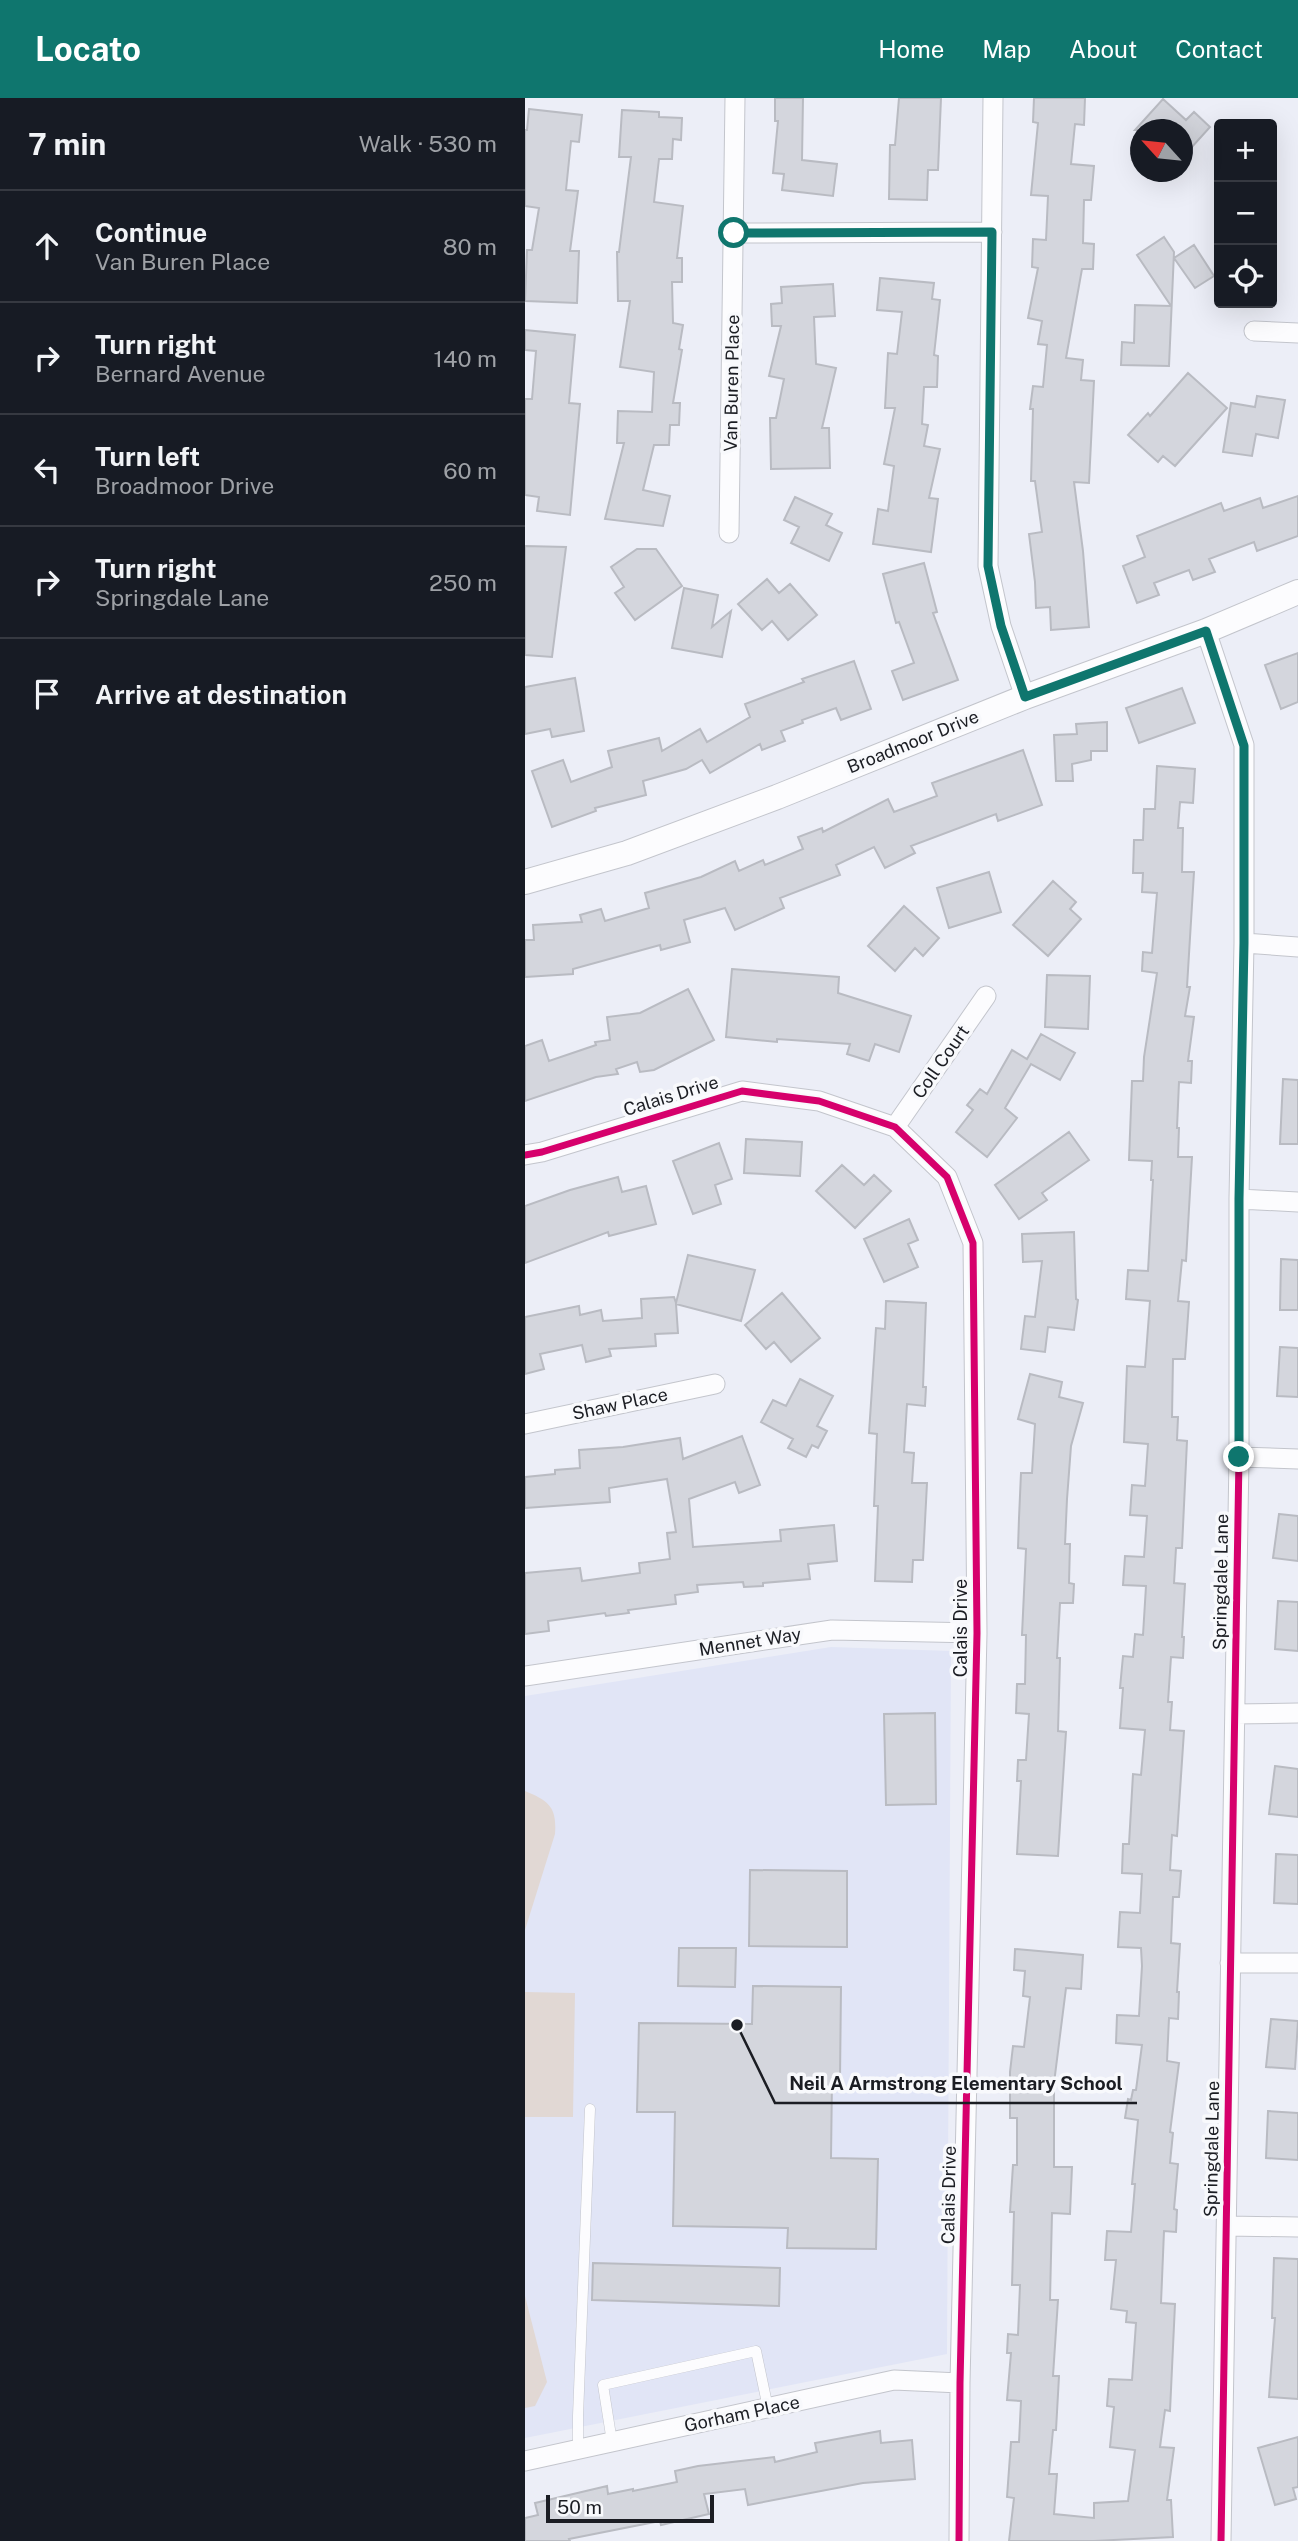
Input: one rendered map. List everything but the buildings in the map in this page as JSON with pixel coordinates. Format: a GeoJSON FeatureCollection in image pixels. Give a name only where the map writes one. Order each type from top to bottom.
{"type":"FeatureCollection","features":[{"type":"Feature","properties":{"kind":"street","name":"Van Buren Place"},"geometry":{"type":"LineString","coordinates":[[729,533],[735,98]]}},
{"type":"Feature","properties":{"kind":"street"},"geometry":{"type":"LineString","coordinates":[[993,98],[988,566],[1001,626],[1025,697]]}},
{"type":"Feature","properties":{"kind":"street"},"geometry":{"type":"LineString","coordinates":[[734,233],[992,232]]}},
{"type":"Feature","properties":{"kind":"street"},"geometry":{"type":"LineString","coordinates":[[1254,331],[1298,333]]}},
{"type":"Feature","properties":{"kind":"street","name":"Broadmoor Drive"},"geometry":{"type":"LineString","coordinates":[[526,878],[627,853],[777,797],[1025,697],[1206,631],[1298,592]]}},
{"type":"Feature","properties":{"kind":"street","name":"Springdale Lane"},"geometry":{"type":"LineString","coordinates":[[1206,631],[1244,746],[1239,1457],[1221,2541]]}},
{"type":"Feature","properties":{"kind":"street"},"geometry":{"type":"LineString","coordinates":[[1244,943],[1298,947]]}},
{"type":"Feature","properties":{"kind":"street","name":"Coll Court"},"geometry":{"type":"LineString","coordinates":[[895,1127],[986,996]]}},
{"type":"Feature","properties":{"kind":"street","name":"Calais Drive"},"geometry":{"type":"LineString","coordinates":[[525,1155],[742,1091],[819,1101],[895,1127],[947,1177],[973,1243],[977,1633],[960,2383],[959,2541]]}},
{"type":"Feature","properties":{"kind":"street"},"geometry":{"type":"LineString","coordinates":[[1239,1199],[1298,1202]]}},
{"type":"Feature","properties":{"kind":"street","name":"Shaw Place"},"geometry":{"type":"LineString","coordinates":[[525,1424],[715,1384]]}},
{"type":"Feature","properties":{"kind":"street"},"geometry":{"type":"LineString","coordinates":[[1239,1457],[1298,1458]]}},
{"type":"Feature","properties":{"kind":"street","name":"Mennet Way"},"geometry":{"type":"LineString","coordinates":[[525,1676],[832,1630],[977,1633]]}},
{"type":"Feature","properties":{"kind":"street"},"geometry":{"type":"LineString","coordinates":[[1235,1714],[1298,1713]]}},
{"type":"Feature","properties":{"kind":"street"},"geometry":{"type":"LineString","coordinates":[[1230,1963],[1298,1963]]}},
{"type":"Feature","properties":{"kind":"street"},"geometry":{"type":"LineString","coordinates":[[1227,2225],[1298,2227]]}},
{"type":"Feature","properties":{"kind":"street","name":"Gorham Place"},"geometry":{"type":"LineString","coordinates":[[525,2461],[894,2380],[960,2383]]}},
{"type":"Feature","properties":{"kind":"lane"},"geometry":{"type":"LineString","coordinates":[[579,2449],[590,2109]]}},
{"type":"Feature","properties":{"kind":"lane"},"geometry":{"type":"LineString","coordinates":[[612,2442],[603,2385],[756,2351],[768,2408]]}},
{"type":"Feature","properties":{"kind":"shaded area"},"geometry":{"type":"Polygon","coordinates":[[[831,1647],[951,1651],[947,2354],[525,2438],[525,1696],[831,1647]]]}},
{"type":"Feature","properties":{"kind":"shaded area"},"geometry":{"type":"Polygon","coordinates":[[[525,1791],[550,1806],[555,1817],[555,1834],[525,1930],[525,1791]]]}},
{"type":"Feature","properties":{"kind":"shaded area"},"geometry":{"type":"Polygon","coordinates":[[[525,1992],[575,1993],[573,2117],[525,2117],[525,1992]]]}},
{"type":"Feature","properties":{"kind":"shaded area"},"geometry":{"type":"Polygon","coordinates":[[[525,2296],[547,2382],[535,2406],[525,2408],[525,2296]]]}},
{"type":"Feature","properties":{"kind":"cycle path"},"geometry":{"type":"LineString","coordinates":[[1206,631],[1244,745],[1239,1457],[1221,2541]]}},
{"type":"Feature","properties":{"kind":"cycle path"},"geometry":{"type":"LineString","coordinates":[[525,1155],[742,1091],[819,1101],[895,1127],[947,1177],[973,1243],[977,1633],[960,2383],[959,2541]]}},
{"type":"Feature","properties":{"kind":"place","name":"Neil A Armstrong Elementary School"},"geometry":{"type":"Point","coordinates":[737,2025]}},
{"type":"Feature","properties":{"kind":"route"},"geometry":{"type":"LineString","coordinates":[[734,233],[992,232],[988,566],[1001,626],[1025,697],[1206,631],[1244,746],[1239,1457]]}}]}
